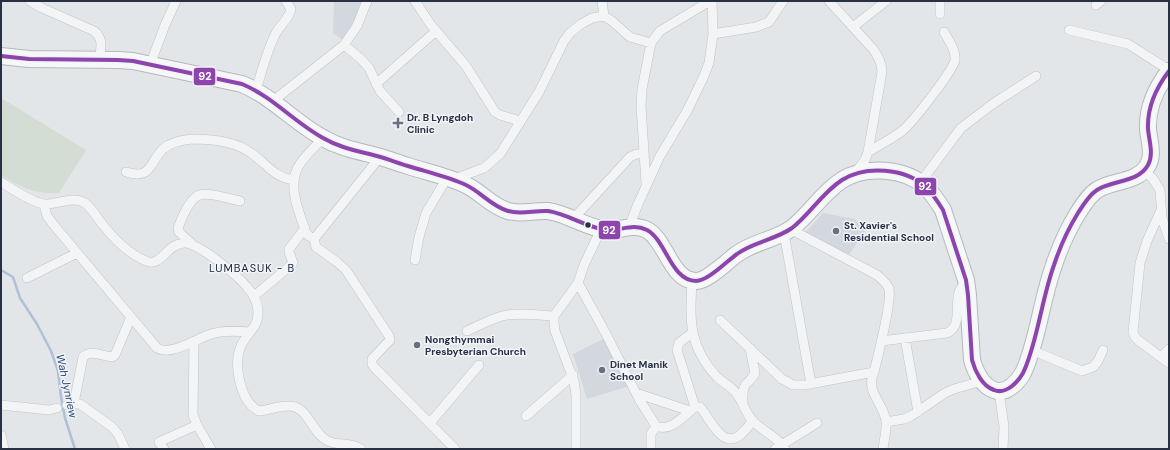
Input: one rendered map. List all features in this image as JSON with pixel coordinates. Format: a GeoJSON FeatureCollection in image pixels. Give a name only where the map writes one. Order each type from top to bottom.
{"type":"FeatureCollection","features":[{"type":"Feature","properties":{"kind":"highway"},"geometry":{"type":"LineString","coordinates":[[1,56],[29,59],[133,61],[242,84],[256,90],[273,101],[312,132],[334,144],[380,157],[466,185],[497,207],[509,212],[520,213],[547,211],[574,218],[601,229],[610,230],[629,227],[643,229],[655,236],[674,267],[681,274],[692,281],[698,281],[706,278],[745,249],[787,231],[804,217],[834,186],[847,177],[869,171],[883,170],[899,174],[920,183],[932,194],[943,210],[967,285],[971,349],[974,368],[982,381],[993,390],[999,391],[1010,388],[1023,373],[1031,350],[1056,260],[1067,234],[1078,214],[1096,190],[1136,176],[1144,170],[1150,160],[1151,153],[1148,129],[1150,106],[1160,83],[1169,70]]}},
{"type":"Feature","properties":{"kind":"street"},"geometry":{"type":"LineString","coordinates":[[30,1],[99,34],[102,42],[100,60]]}},
{"type":"Feature","properties":{"kind":"street"},"geometry":{"type":"LineString","coordinates":[[150,65],[176,1]]}},
{"type":"Feature","properties":{"kind":"street"},"geometry":{"type":"LineString","coordinates":[[256,90],[274,38],[290,16],[291,9],[286,1]]}},
{"type":"Feature","properties":{"kind":"street"},"geometry":{"type":"LineString","coordinates":[[273,101],[344,45],[357,26],[367,1]]}},
{"type":"Feature","properties":{"kind":"street"},"geometry":{"type":"LineString","coordinates":[[415,1],[436,31],[466,66],[495,112],[520,121]]}},
{"type":"Feature","properties":{"kind":"street"},"geometry":{"type":"LineString","coordinates":[[602,1],[604,16]]}},
{"type":"Feature","properties":{"kind":"street"},"geometry":{"type":"LineString","coordinates":[[629,227],[646,185],[660,156],[687,111],[709,63],[713,34],[711,1],[660,31],[651,43],[642,89],[641,106],[646,185]]}},
{"type":"Feature","properties":{"kind":"street"},"geometry":{"type":"LineString","coordinates":[[713,34],[756,27],[769,22],[783,1]]}},
{"type":"Feature","properties":{"kind":"street"},"geometry":{"type":"LineString","coordinates":[[829,1],[873,49],[879,57],[882,65],[868,152],[865,160],[854,174]]}},
{"type":"Feature","properties":{"kind":"street"},"geometry":{"type":"LineString","coordinates":[[853,27],[886,1]]}},
{"type":"Feature","properties":{"kind":"street"},"geometry":{"type":"LineString","coordinates":[[940,1],[940,14]]}},
{"type":"Feature","properties":{"kind":"street"},"geometry":{"type":"LineString","coordinates":[[416,260],[419,237],[426,213],[449,179],[476,172],[492,162],[500,154],[539,92],[570,32],[592,18],[604,16],[630,37],[651,43]]}},
{"type":"Feature","properties":{"kind":"street"},"geometry":{"type":"LineString","coordinates":[[1070,30],[1128,44],[1169,70]]}},
{"type":"Feature","properties":{"kind":"street"},"geometry":{"type":"LineString","coordinates":[[376,84],[436,31]]}},
{"type":"Feature","properties":{"kind":"street"},"geometry":{"type":"LineString","coordinates":[[868,152],[902,130],[916,116],[953,67],[955,60],[954,54],[951,44],[944,32]]}},
{"type":"Feature","properties":{"kind":"street"},"geometry":{"type":"LineString","coordinates":[[344,45],[369,68],[384,98],[399,112]]}},
{"type":"Feature","properties":{"kind":"street"},"geometry":{"type":"LineString","coordinates":[[920,183],[961,128],[994,103],[1036,76]]}},
{"type":"Feature","properties":{"kind":"street"},"geometry":{"type":"LineString","coordinates":[[323,138],[297,168],[294,180],[295,199],[305,228],[309,236],[314,239],[316,247],[346,270],[389,336],[390,340],[372,359],[372,364],[455,449]]}},
{"type":"Feature","properties":{"kind":"street"},"geometry":{"type":"LineString","coordinates":[[126,172],[135,175],[146,172],[163,150],[170,144],[180,141],[207,140],[227,142],[241,147],[252,153],[280,177],[294,180]]}},
{"type":"Feature","properties":{"kind":"street"},"geometry":{"type":"LineString","coordinates":[[574,218],[630,157],[636,154],[644,153]]}},
{"type":"Feature","properties":{"kind":"street"},"geometry":{"type":"LineString","coordinates":[[314,239],[380,157]]}},
{"type":"Feature","properties":{"kind":"street"},"geometry":{"type":"LineString","coordinates":[[1144,170],[1153,179],[1160,190],[1161,210],[1169,240]]}},
{"type":"Feature","properties":{"kind":"street"},"geometry":{"type":"LineString","coordinates":[[1,182],[32,200],[44,204],[76,201],[84,202],[107,230],[132,253],[152,263],[159,261],[173,246],[183,243],[191,243]]}},
{"type":"Feature","properties":{"kind":"street"},"geometry":{"type":"LineString","coordinates":[[240,201],[205,194],[196,197],[191,201],[178,228],[179,232],[191,243],[233,273],[248,288],[258,305],[257,322],[241,346],[238,357],[237,366],[243,392],[252,406],[259,410],[283,406],[297,407],[308,418],[323,438],[329,442],[351,445],[361,449]]}},
{"type":"Feature","properties":{"kind":"street"},"geometry":{"type":"LineString","coordinates":[[44,204],[47,216],[53,224],[150,341],[162,351],[170,350],[194,342],[213,333],[224,331],[249,332]]}},
{"type":"Feature","properties":{"kind":"street"},"geometry":{"type":"LineString","coordinates":[[1161,210],[1147,241],[1140,263],[1133,332],[1139,341],[1169,363]]}},
{"type":"Feature","properties":{"kind":"street"},"geometry":{"type":"LineString","coordinates":[[254,296],[293,263],[288,252],[289,249],[305,228]]}},
{"type":"Feature","properties":{"kind":"street"},"geometry":{"type":"LineString","coordinates":[[576,449],[576,395],[573,375],[556,331],[554,316],[578,283],[587,258],[601,229]]}},
{"type":"Feature","properties":{"kind":"street"},"geometry":{"type":"LineString","coordinates":[[787,231],[877,275],[884,280],[889,290],[889,302],[874,372],[871,379],[871,385],[886,422],[883,449]]}},
{"type":"Feature","properties":{"kind":"street"},"geometry":{"type":"LineString","coordinates":[[787,231],[811,384]]}},
{"type":"Feature","properties":{"kind":"street"},"geometry":{"type":"LineString","coordinates":[[27,278],[77,253]]}},
{"type":"Feature","properties":{"kind":"street"},"geometry":{"type":"LineString","coordinates":[[692,281],[690,315],[693,332],[698,347],[718,378],[735,392],[752,421],[778,440],[781,448],[817,423]]}},
{"type":"Feature","properties":{"kind":"street"},"geometry":{"type":"LineString","coordinates":[[578,283],[636,393],[656,426],[663,428],[673,425],[692,409],[700,407],[718,432],[729,439],[736,438],[742,434],[752,421]]}},
{"type":"Feature","properties":{"kind":"street"},"geometry":{"type":"LineString","coordinates":[[881,341],[947,334],[952,331],[955,325],[959,292],[961,288],[967,285]]}},
{"type":"Feature","properties":{"kind":"street"},"geometry":{"type":"LineString","coordinates":[[468,331],[486,321],[503,316],[515,314],[554,316]]}},
{"type":"Feature","properties":{"kind":"street"},"geometry":{"type":"LineString","coordinates":[[125,449],[118,434],[112,427],[80,404],[71,404],[83,357],[86,354],[91,353],[112,357],[115,355],[131,317]]}},
{"type":"Feature","properties":{"kind":"street"},"geometry":{"type":"LineString","coordinates":[[720,320],[787,382],[793,385],[811,384],[874,372]]}},
{"type":"Feature","properties":{"kind":"street"},"geometry":{"type":"LineString","coordinates":[[692,409],[677,350],[679,343],[693,332]]}},
{"type":"Feature","properties":{"kind":"street"},"geometry":{"type":"LineString","coordinates":[[904,338],[918,412]]}},
{"type":"Feature","properties":{"kind":"street"},"geometry":{"type":"LineString","coordinates":[[194,342],[193,415],[211,449]]}},
{"type":"Feature","properties":{"kind":"street"},"geometry":{"type":"LineString","coordinates":[[743,405],[744,389],[746,384],[754,377],[755,373],[750,348]]}},
{"type":"Feature","properties":{"kind":"street"},"geometry":{"type":"LineString","coordinates":[[1161,357],[1169,348]]}},
{"type":"Feature","properties":{"kind":"street"},"geometry":{"type":"LineString","coordinates":[[1031,350],[1082,371],[1093,367],[1098,361],[1103,350]]}},
{"type":"Feature","properties":{"kind":"street"},"geometry":{"type":"LineString","coordinates":[[430,423],[479,365]]}},
{"type":"Feature","properties":{"kind":"street"},"geometry":{"type":"LineString","coordinates":[[526,416],[573,375]]}},
{"type":"Feature","properties":{"kind":"street"},"geometry":{"type":"LineString","coordinates":[[886,422],[904,419],[918,412],[945,393],[982,381]]}},
{"type":"Feature","properties":{"kind":"street"},"geometry":{"type":"LineString","coordinates":[[999,391],[1004,427],[1003,449]]}},
{"type":"Feature","properties":{"kind":"street"},"geometry":{"type":"LineString","coordinates":[[636,393],[692,409]]}},
{"type":"Feature","properties":{"kind":"street"},"geometry":{"type":"LineString","coordinates":[[1,405],[49,410],[57,408]]}},
{"type":"Feature","properties":{"kind":"street"},"geometry":{"type":"LineString","coordinates":[[164,449],[159,442],[198,425]]}},
{"type":"Feature","properties":{"kind":"street"},"geometry":{"type":"LineString","coordinates":[[651,449],[651,434],[656,426]]}},
{"type":"Feature","properties":{"kind":"street"},"geometry":{"type":"LineString","coordinates":[[1,435],[4,449]]}},
{"type":"Feature","properties":{"kind":"shaded area"},"geometry":{"type":"Polygon","coordinates":[[[334,1],[372,1],[366,17],[349,45],[333,33],[334,1]]]}},
{"type":"Feature","properties":{"kind":"shaded area"},"geometry":{"type":"Polygon","coordinates":[[[1,98],[86,150],[59,193],[43,193],[28,189],[1,175],[1,98]]]}},
{"type":"Feature","properties":{"kind":"shaded area","name":"St. Xavier's Residential School"},"geometry":{"type":"Polygon","coordinates":[[[823,213],[854,219],[868,227],[848,256],[803,235],[823,213]]]}},
{"type":"Feature","properties":{"kind":"shaded area","name":"Dinet Manik School"},"geometry":{"type":"Polygon","coordinates":[[[611,335],[633,385],[587,399],[573,354],[611,335]]]}},
{"type":"Feature","properties":{"kind":"waterway","name":"Wah Jynriew"},"geometry":{"type":"LineString","coordinates":[[1,270],[13,277],[20,298],[37,324],[51,351],[58,371],[65,418],[75,449]]}},
{"type":"Feature","properties":{"kind":"transit line","name":"92"},"geometry":{"type":"LineString","coordinates":[[1,56],[29,59],[133,61],[242,84],[264,96],[312,132],[329,141],[349,149],[381,157],[459,182],[471,188],[502,209],[518,213],[548,211],[563,215],[599,229],[612,230],[637,227],[647,230],[654,235],[680,274],[687,279],[696,281],[706,278],[743,250],[792,228],[828,191],[842,180],[862,172],[897,172],[926,187],[943,210],[966,280],[972,360],[975,369],[983,382],[990,388],[998,391],[1003,391],[1011,387],[1018,380],[1025,369],[1032,349],[1056,258],[1074,219],[1094,192],[1110,184],[1138,175],[1144,171],[1148,165],[1151,156],[1148,129],[1149,113],[1156,91],[1169,71]]}},
{"type":"Feature","properties":{"kind":"place","name":"Dr. B Lyngdoh Clinic"},"geometry":{"type":"Point","coordinates":[398,123]}},
{"type":"Feature","properties":{"kind":"place","name":"St. Xavier's Residential School"},"geometry":{"type":"Point","coordinates":[836,231]}},
{"type":"Feature","properties":{"kind":"place","name":"Nongthymmai Presbyterian Church"},"geometry":{"type":"Point","coordinates":[417,345]}},
{"type":"Feature","properties":{"kind":"place","name":"Dinet Manik School"},"geometry":{"type":"Point","coordinates":[602,370]}},
{"type":"Feature","properties":{"kind":"district","name":"LUMBASUK - B"},"geometry":{"type":"Point","coordinates":[252,268]}}]}
